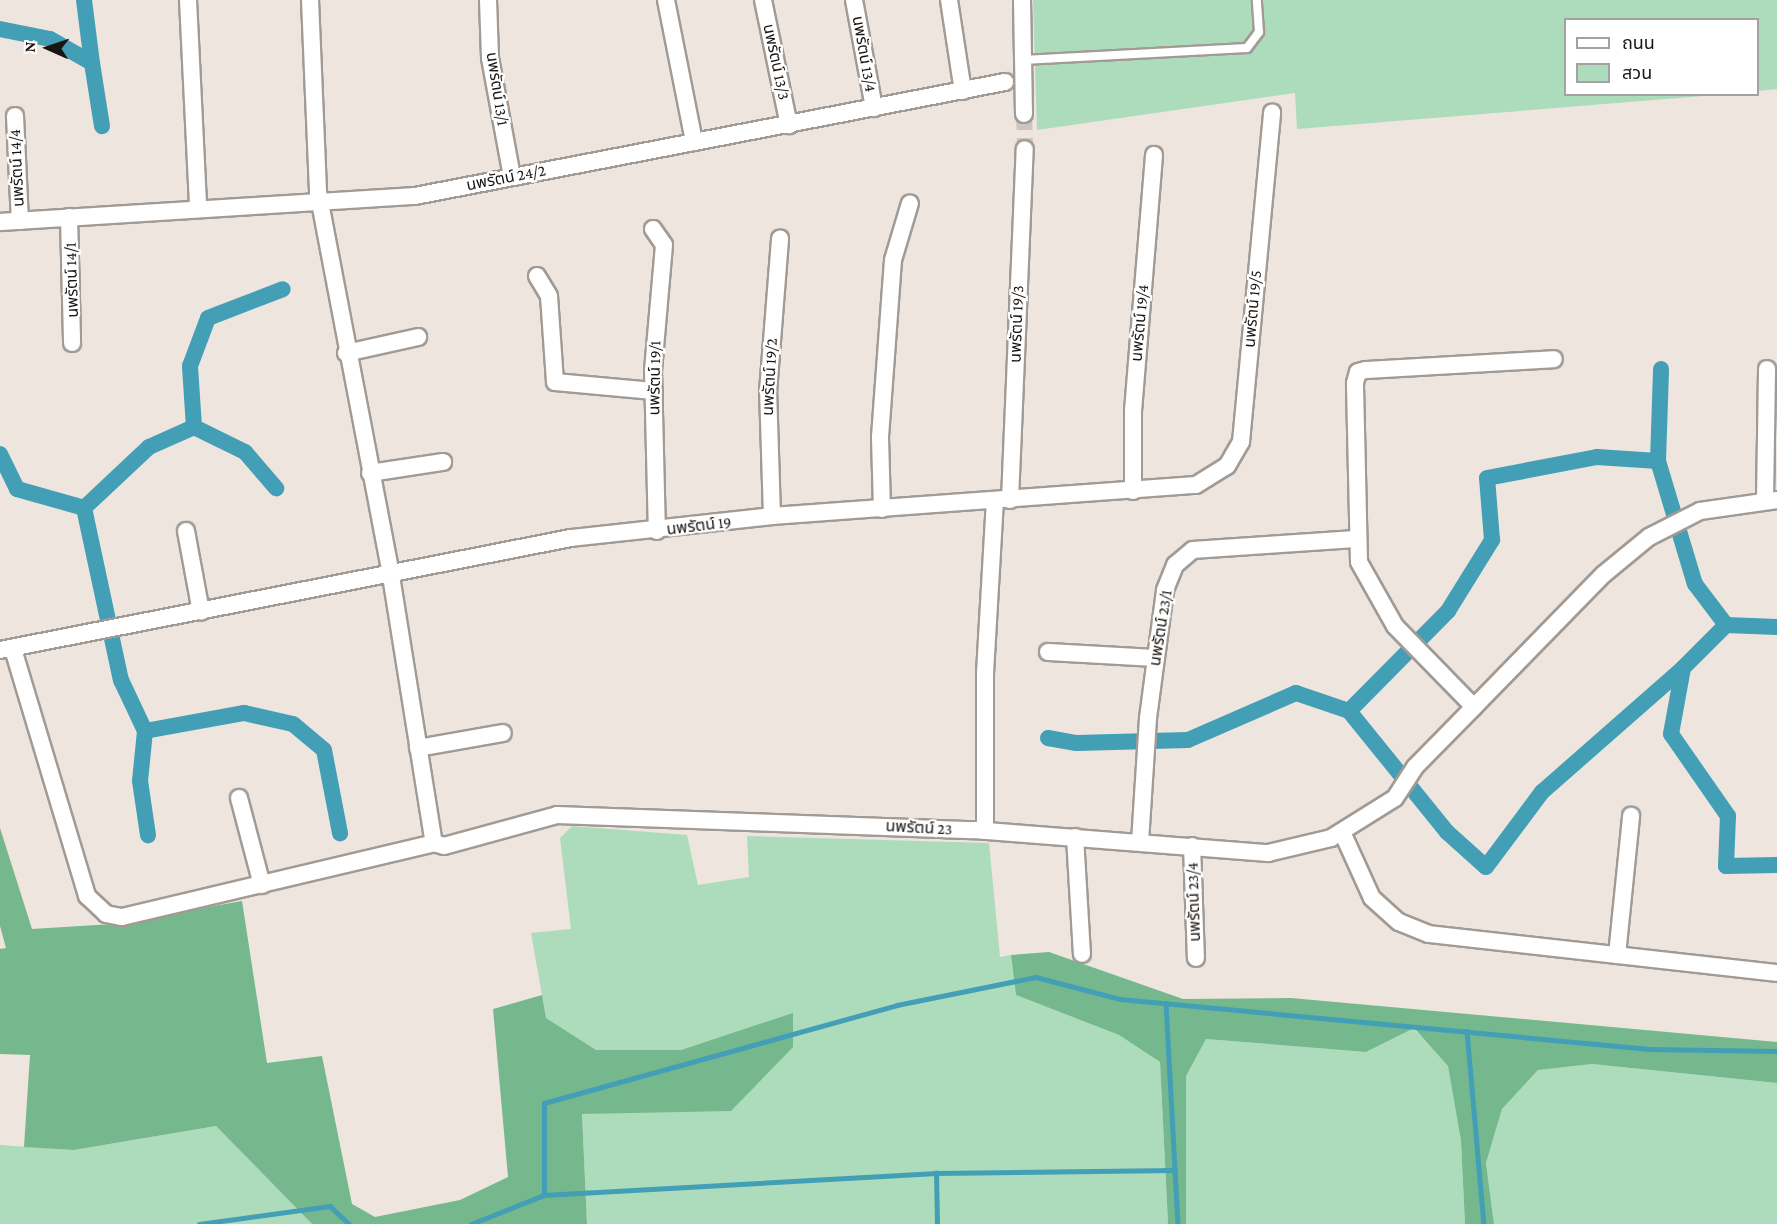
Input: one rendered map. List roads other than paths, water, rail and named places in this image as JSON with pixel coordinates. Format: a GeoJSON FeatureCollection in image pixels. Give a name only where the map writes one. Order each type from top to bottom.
{"type":"FeatureCollection","features":[{"type":"Feature","properties":{"kind":"street"},"geometry":{"type":"LineString","coordinates":[[188,0],[198,208]]}},
{"type":"Feature","properties":{"kind":"street"},"geometry":{"type":"LineString","coordinates":[[310,0],[319,201],[346,353],[391,576],[434,843]]}},
{"type":"Feature","properties":{"kind":"street","name":"นพรัตน์ 13/1"},"geometry":{"type":"LineString","coordinates":[[488,0],[490,58],[512,177]]}},
{"type":"Feature","properties":{"kind":"street"},"geometry":{"type":"LineString","coordinates":[[666,0],[694,142]]}},
{"type":"Feature","properties":{"kind":"street","name":"นพรัตน์ 13/3"},"geometry":{"type":"LineString","coordinates":[[763,0],[789,124]]}},
{"type":"Feature","properties":{"kind":"street","name":"นพรัตน์ 13/4"},"geometry":{"type":"LineString","coordinates":[[854,0],[874,108]]}},
{"type":"Feature","properties":{"kind":"street"},"geometry":{"type":"LineString","coordinates":[[949,0],[963,91]]}},
{"type":"Feature","properties":{"kind":"street"},"geometry":{"type":"LineString","coordinates":[[1022,0],[1024,114]]}},
{"type":"Feature","properties":{"kind":"street","name":"นพรัตน์ 24/2"},"geometry":{"type":"LineString","coordinates":[[0,222],[415,196],[1005,82]]}},
{"type":"Feature","properties":{"kind":"street","name":"นพรัตน์ 19/5"},"geometry":{"type":"LineString","coordinates":[[1196,485],[1227,466],[1240,442],[1272,112]]}},
{"type":"Feature","properties":{"kind":"street","name":"นพรัตน์ 14/4"},"geometry":{"type":"LineString","coordinates":[[15,116],[20,221]]}},
{"type":"Feature","properties":{"kind":"street","name":"นพรัตน์ 19/3"},"geometry":{"type":"LineString","coordinates":[[985,831],[985,673],[1002,500],[1025,149]]}},
{"type":"Feature","properties":{"kind":"street","name":"นพรัตน์ 19/4"},"geometry":{"type":"LineString","coordinates":[[1133,491],[1134,411],[1154,155]]}},
{"type":"Feature","properties":{"kind":"street"},"geometry":{"type":"LineString","coordinates":[[882,509],[880,437],[893,260],[910,203]]}},
{"type":"Feature","properties":{"kind":"street","name":"นพรัตน์ 14/1"},"geometry":{"type":"LineString","coordinates":[[69,217],[72,343]]}},
{"type":"Feature","properties":{"kind":"street","name":"นพรัตน์ 19/1"},"geometry":{"type":"LineString","coordinates":[[653,229],[663,244],[654,391],[657,531]]}},
{"type":"Feature","properties":{"kind":"street","name":"นพรัตน์ 19/2"},"geometry":{"type":"LineString","coordinates":[[772,516],[768,392],[780,238]]}},
{"type":"Feature","properties":{"kind":"street"},"geometry":{"type":"LineString","coordinates":[[537,276],[549,296],[555,382],[654,391]]}},
{"type":"Feature","properties":{"kind":"street"},"geometry":{"type":"LineString","coordinates":[[346,353],[418,337]]}},
{"type":"Feature","properties":{"kind":"street"},"geometry":{"type":"LineString","coordinates":[[1554,359],[1358,372],[1355,539],[1370,587],[1395,626],[1474,707],[1604,574],[1649,537],[1700,511],[1771,499],[1767,369]]}},
{"type":"Feature","properties":{"kind":"street"},"geometry":{"type":"LineString","coordinates":[[370,473],[443,462]]}},
{"type":"Feature","properties":{"kind":"street","name":"นพรัตน์ 19"},"geometry":{"type":"LineString","coordinates":[[7,650],[391,576],[547,542],[772,516],[1196,485]]}},
{"type":"Feature","properties":{"kind":"street"},"geometry":{"type":"LineString","coordinates":[[186,531],[201,612]]}},
{"type":"Feature","properties":{"kind":"street","name":"นพรัตน์ 23/1"},"geometry":{"type":"LineString","coordinates":[[1140,842],[1148,718],[1166,590],[1175,565],[1193,550],[1355,539]]}},
{"type":"Feature","properties":{"kind":"street","name":"นพรัตน์ 23"},"geometry":{"type":"LineString","coordinates":[[7,650],[87,896],[97,908],[122,916],[434,843],[444,846],[524,820],[616,813],[985,831],[1268,853],[1342,831],[1395,798],[1416,767],[1474,707]]}},
{"type":"Feature","properties":{"kind":"street"},"geometry":{"type":"LineString","coordinates":[[1048,652],[1156,658]]}},
{"type":"Feature","properties":{"kind":"street"},"geometry":{"type":"LineString","coordinates":[[418,748],[503,733]]}},
{"type":"Feature","properties":{"kind":"street"},"geometry":{"type":"LineString","coordinates":[[239,798],[262,885]]}},
{"type":"Feature","properties":{"kind":"street"},"geometry":{"type":"LineString","coordinates":[[1617,955],[1631,816]]}},
{"type":"Feature","properties":{"kind":"street"},"geometry":{"type":"LineString","coordinates":[[1342,831],[1372,898],[1400,922],[1429,934],[1777,973]]}},
{"type":"Feature","properties":{"kind":"street"},"geometry":{"type":"LineString","coordinates":[[1075,837],[1082,954]]}},
{"type":"Feature","properties":{"kind":"street","name":"นพรัตน์ 23/4"},"geometry":{"type":"LineString","coordinates":[[1192,846],[1196,958]]}},
{"type":"Feature","properties":{"kind":"lane"},"geometry":{"type":"LineString","coordinates":[[1023,60],[1247,48],[1259,32],[1257,0]]}},
{"type":"Feature","properties":{"kind":"waterway"},"geometry":{"type":"LineString","coordinates":[[84,0],[92,63]]}},
{"type":"Feature","properties":{"kind":"waterway"},"geometry":{"type":"LineString","coordinates":[[0,29],[50,39],[92,63],[102,126]]}},
{"type":"Feature","properties":{"kind":"waterway"},"geometry":{"type":"LineString","coordinates":[[194,427],[190,366],[208,318],[283,289]]}},
{"type":"Feature","properties":{"kind":"waterway"},"geometry":{"type":"LineString","coordinates":[[1349,711],[1448,611],[1492,540],[1487,478],[1597,457],[1658,461],[1661,369]]}},
{"type":"Feature","properties":{"kind":"waterway"},"geometry":{"type":"LineString","coordinates":[[0,454],[17,489],[84,508],[149,447],[194,427],[245,452],[276,488]]}},
{"type":"Feature","properties":{"kind":"waterway"},"geometry":{"type":"LineString","coordinates":[[1658,461],[1695,584],[1726,625]]}},
{"type":"Feature","properties":{"kind":"waterway"},"geometry":{"type":"LineString","coordinates":[[84,508],[121,680],[145,731],[244,713],[293,724],[324,750],[340,833]]}},
{"type":"Feature","properties":{"kind":"waterway"},"geometry":{"type":"LineString","coordinates":[[1777,627],[1726,625],[1683,668],[1671,734],[1728,816],[1726,866],[1777,865]]}},
{"type":"Feature","properties":{"kind":"waterway"},"geometry":{"type":"LineString","coordinates":[[1048,738],[1077,743],[1188,740],[1296,693],[1349,711],[1447,832],[1486,867],[1542,792],[1683,668]]}},
{"type":"Feature","properties":{"kind":"waterway"},"geometry":{"type":"LineString","coordinates":[[145,731],[140,781],[148,835]]}},
{"type":"Feature","properties":{"kind":"waterway"},"geometry":{"type":"LineString","coordinates":[[471,1224],[544,1195],[544,1103],[897,1005],[1036,977],[1120,999],[1649,1049],[1777,1051]]}},
{"type":"Feature","properties":{"kind":"waterway"},"geometry":{"type":"LineString","coordinates":[[1166,1003],[1178,1224]]}},
{"type":"Feature","properties":{"kind":"waterway"},"geometry":{"type":"LineString","coordinates":[[1467,1031],[1484,1224]]}},
{"type":"Feature","properties":{"kind":"waterway"},"geometry":{"type":"LineString","coordinates":[[937,1224],[936,1173],[1175,1170]]}},
{"type":"Feature","properties":{"kind":"waterway"},"geometry":{"type":"LineString","coordinates":[[544,1195],[936,1173]]}},
{"type":"Feature","properties":{"kind":"waterway"},"geometry":{"type":"LineString","coordinates":[[199,1224],[330,1206],[349,1224]]}},
{"type":"Feature","properties":{"kind":"tunnel"},"geometry":{"type":"LineString","coordinates":[[1024,114],[1025,149]]}}]}
